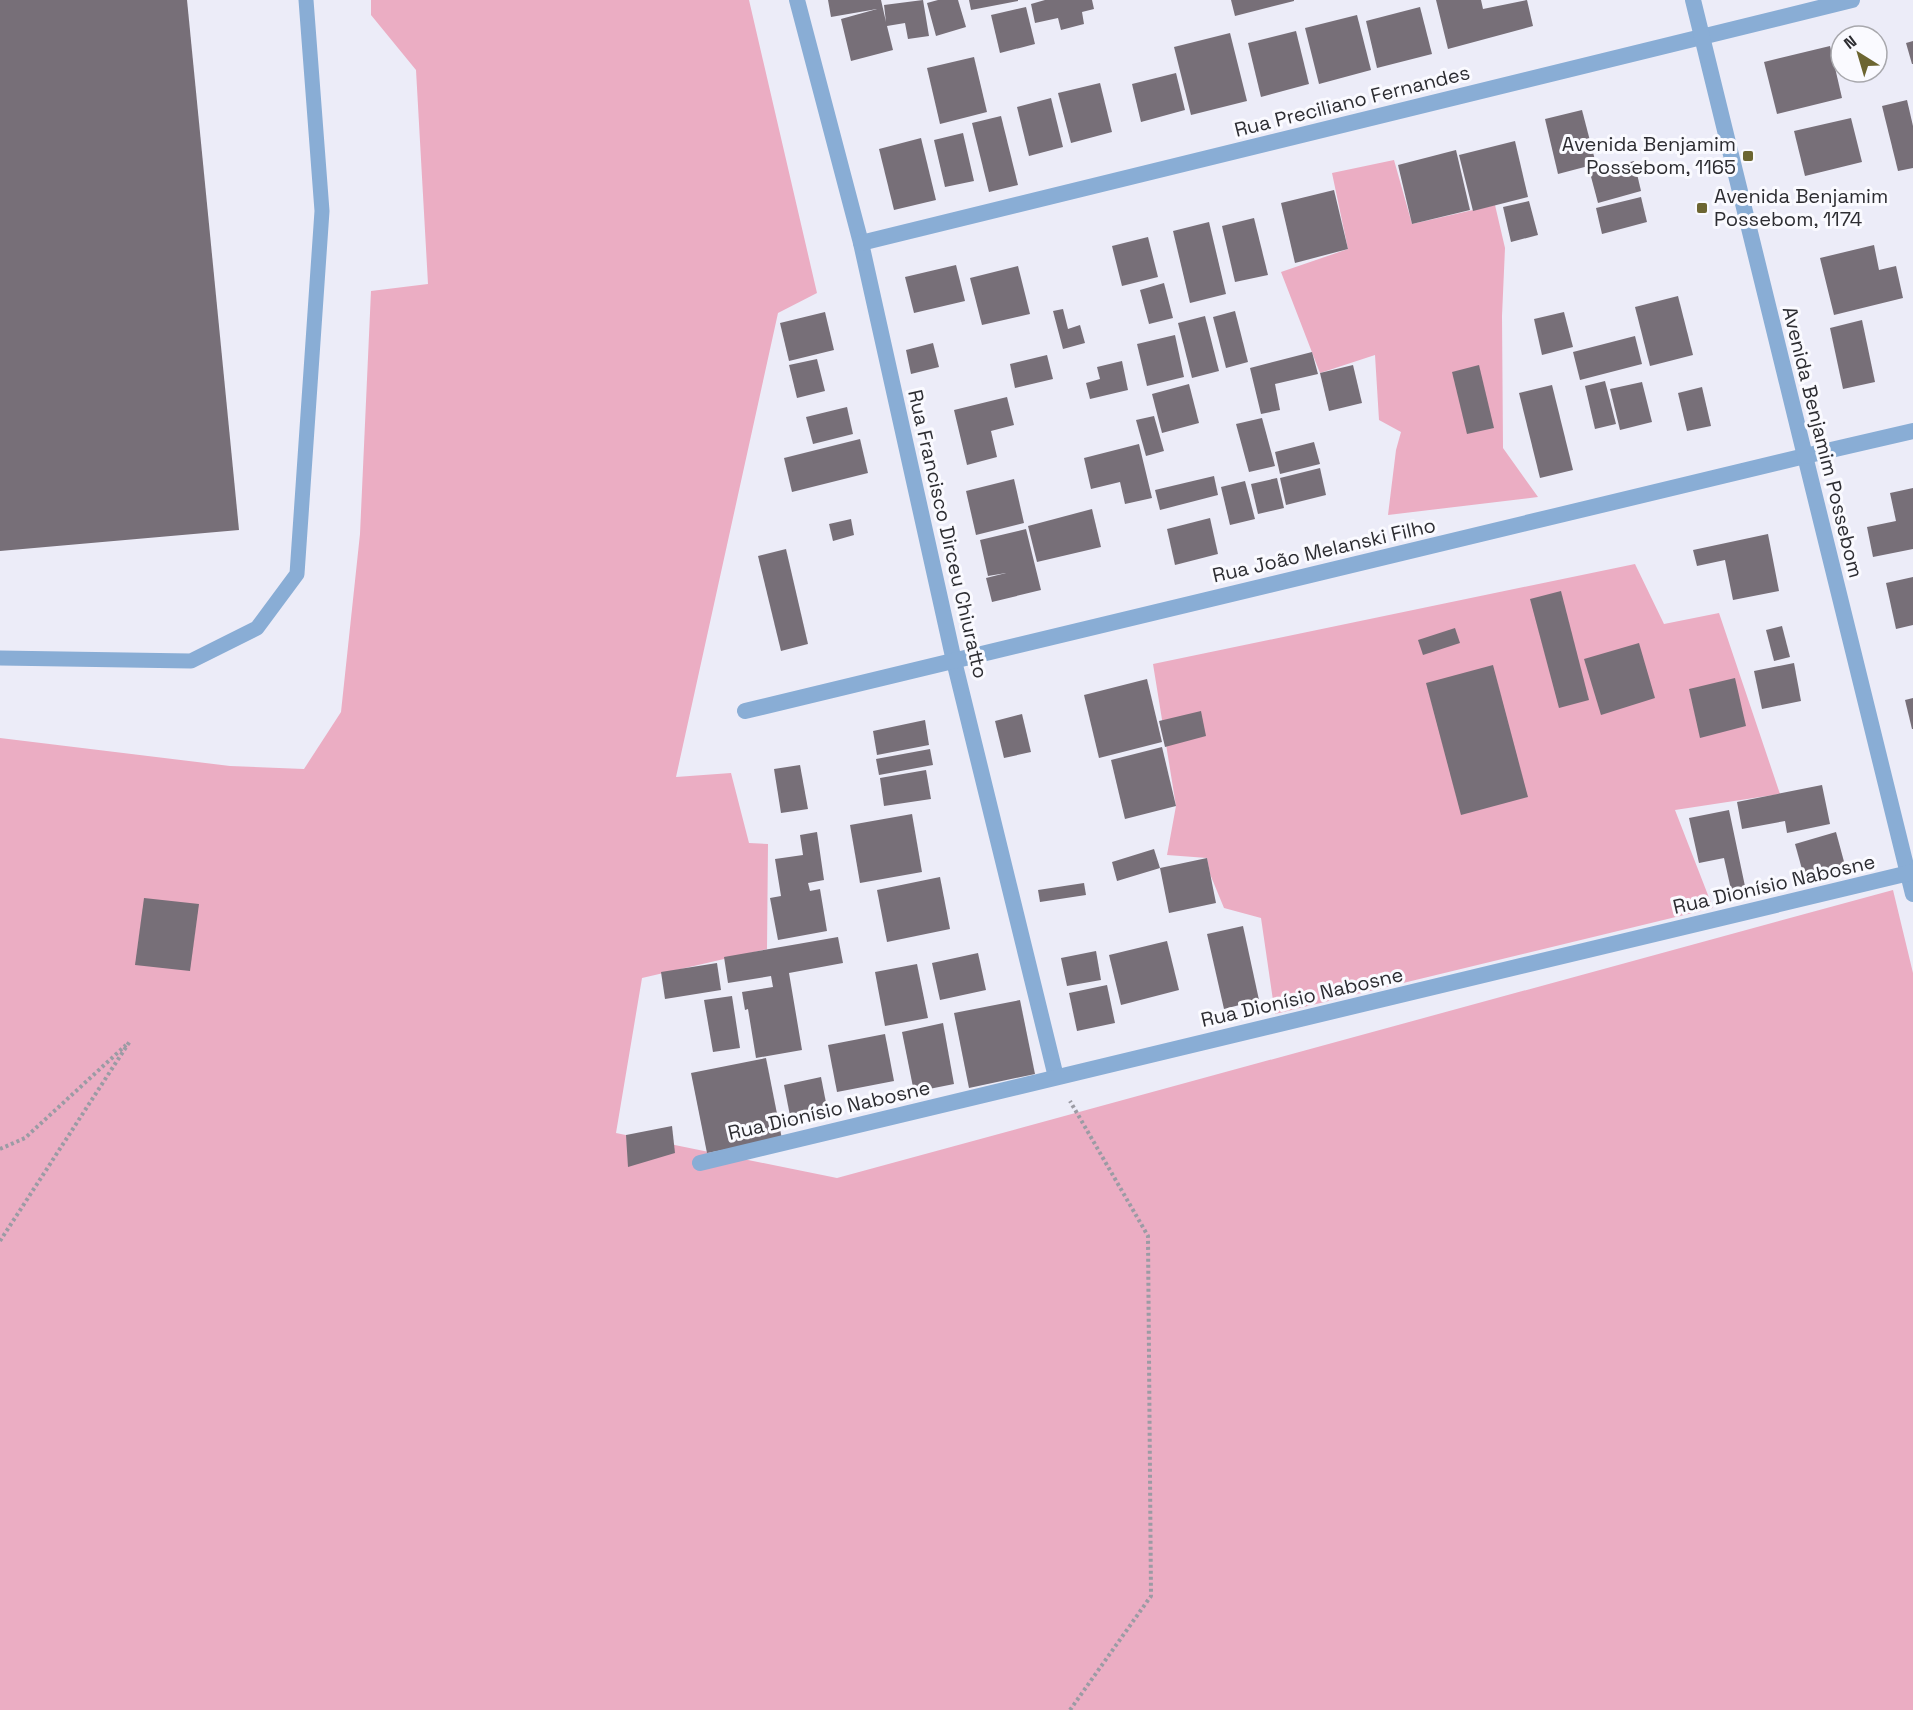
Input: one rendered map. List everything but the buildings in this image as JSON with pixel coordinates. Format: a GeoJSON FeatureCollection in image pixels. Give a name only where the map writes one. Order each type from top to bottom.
{"type":"FeatureCollection","features":[{"type":"Feature","properties":{"kind":"street","name":"Rua Francisco Dirceu Chiuratto"},"geometry":{"type":"LineString","coordinates":[[796,0],[861,243],[954,661],[1056,1077]]}},
{"type":"Feature","properties":{"kind":"street","name":"Avenida Benjamim Possebom"},"geometry":{"type":"LineString","coordinates":[[1693,0],[1910,872],[1913,894]]}},
{"type":"Feature","properties":{"kind":"street","name":"Rua Preciliano Fernandes"},"geometry":{"type":"LineString","coordinates":[[861,243],[1852,0]]}},
{"type":"Feature","properties":{"kind":"street","name":"Rua João Melanski Filho"},"geometry":{"type":"LineString","coordinates":[[745,711],[1913,430]]}},
{"type":"Feature","properties":{"kind":"street","name":"Rua Dionísio Nabosne"},"geometry":{"type":"LineString","coordinates":[[700,1163],[1910,872]]}},
{"type":"Feature","properties":{"kind":"lane"},"geometry":{"type":"LineString","coordinates":[[0,658],[191,661],[257,627],[297,574],[322,211],[306,0]]}},
{"type":"Feature","properties":{"kind":"path"},"geometry":{"type":"LineString","coordinates":[[0,1149],[25,1138],[130,1041],[0,1241]]}},
{"type":"Feature","properties":{"kind":"path"},"geometry":{"type":"LineString","coordinates":[[1056,1077],[1148,1236],[1152,1596],[1070,1710]]}},
{"type":"Feature","properties":{"kind":"shaded area"},"geometry":{"type":"Polygon","coordinates":[[[371,0],[749,0],[817,293],[778,313],[676,777],[731,773],[749,843],[768,844],[767,949],[642,978],[616,1133],[837,1178],[1893,890],[1913,973],[1913,1710],[0,1710],[0,738],[230,766],[304,769],[341,712],[360,534],[371,291],[428,284],[416,70],[371,15],[371,0]]]}},
{"type":"Feature","properties":{"kind":"shaded area"},"geometry":{"type":"Polygon","coordinates":[[[1394,160],[1412,224],[1495,205],[1505,248],[1502,316],[1503,448],[1538,497],[1388,515],[1396,450],[1401,432],[1379,420],[1375,355],[1320,373],[1281,272],[1348,249],[1332,173],[1394,160]]]}},
{"type":"Feature","properties":{"kind":"shaded area"},"geometry":{"type":"Polygon","coordinates":[[[1635,564],[1664,624],[1719,613],[1780,794],[1675,810],[1713,908],[1275,1014],[1261,918],[1224,908],[1210,874],[1207,858],[1167,855],[1176,806],[1153,664],[1635,564]]]}},
{"type":"Feature","properties":{"kind":"place","name":"Avenida Benjamim Possebom, 1165"},"geometry":{"type":"Point","coordinates":[1748,156]}},
{"type":"Feature","properties":{"kind":"place","name":"Avenida Benjamim Possebom, 1174"},"geometry":{"type":"Point","coordinates":[1702,208]}}]}
